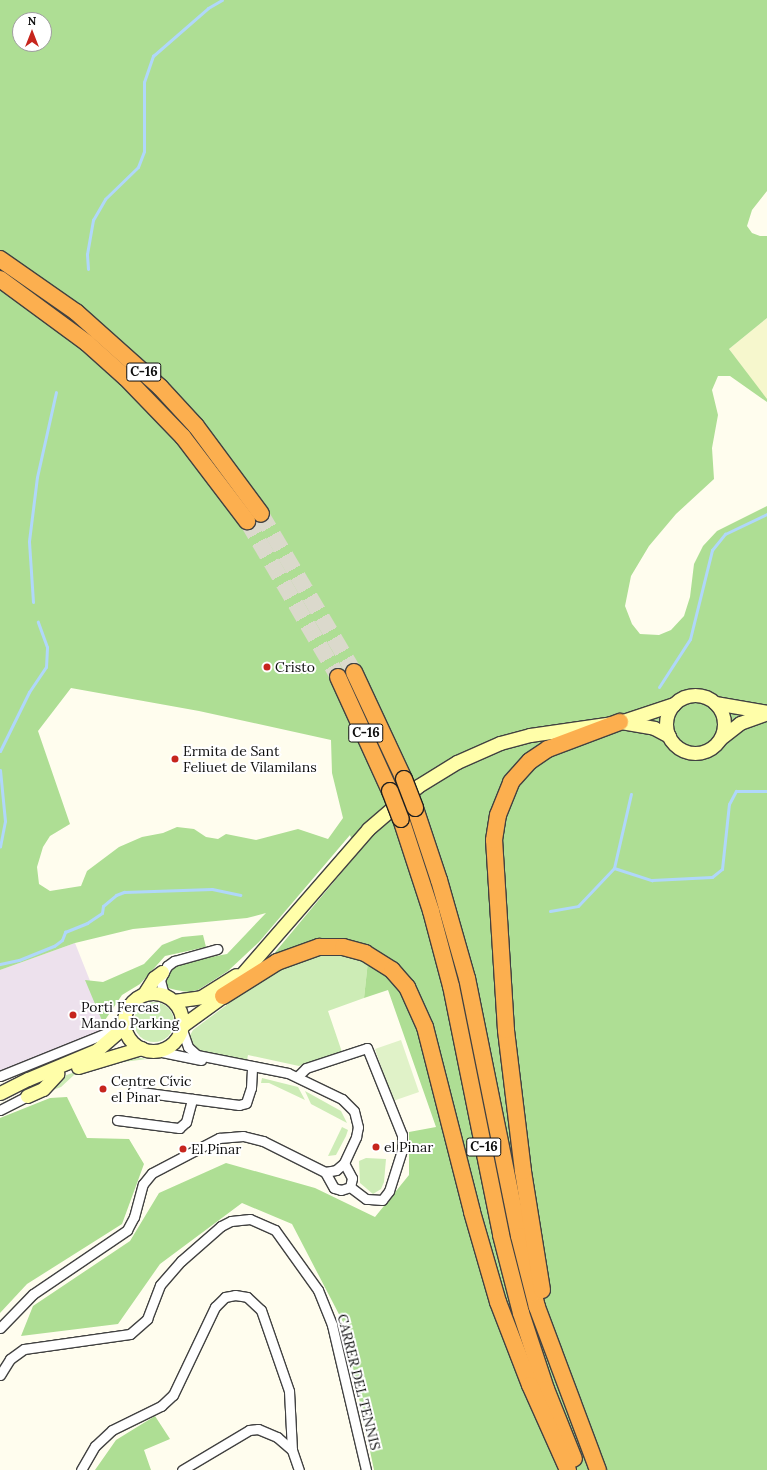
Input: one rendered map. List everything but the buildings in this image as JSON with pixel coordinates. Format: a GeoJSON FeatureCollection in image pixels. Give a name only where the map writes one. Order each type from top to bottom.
{"type":"FeatureCollection","features":[{"type":"Feature","properties":{"kind":"highway","name":"C-16"},"geometry":{"type":"LineString","coordinates":[[0,259],[76,312],[160,387],[196,426],[254,517],[183,437],[126,378],[87,343],[0,279]]}},
{"type":"Feature","properties":{"kind":"highway","name":"C-16"},"geometry":{"type":"LineString","coordinates":[[354,672],[404,780],[415,808],[461,953],[519,1236],[537,1307],[598,1470]]}},
{"type":"Feature","properties":{"kind":"highway","name":"C-16"},"geometry":{"type":"LineString","coordinates":[[338,677],[366,734],[390,792],[401,820],[431,911],[451,986],[501,1235],[519,1307],[549,1396],[579,1470]]}},
{"type":"Feature","properties":{"kind":"highway"},"geometry":{"type":"LineString","coordinates":[[546,1330],[506,1030],[494,840],[498,815],[511,782],[530,760],[548,749],[620,722]]}},
{"type":"Feature","properties":{"kind":"highway"},"geometry":{"type":"LineString","coordinates":[[223,996],[277,962],[319,947],[343,947],[365,953],[387,967],[407,987],[425,1027],[468,1199],[498,1302],[530,1385],[568,1470]]}},
{"type":"Feature","properties":{"kind":"main road"},"geometry":{"type":"LineString","coordinates":[[6,1091],[121,1052],[141,1048],[157,1051],[173,1044],[182,1027],[223,996],[368,829],[418,786],[457,762],[500,743],[530,735],[620,722],[674,704],[686,696],[696,695],[706,697],[715,703],[767,713]]}},
{"type":"Feature","properties":{"kind":"main road"},"geometry":{"type":"LineString","coordinates":[[715,703],[724,718],[721,738]]}},
{"type":"Feature","properties":{"kind":"main road"},"geometry":{"type":"LineString","coordinates":[[669,736],[667,718],[674,704]]}},
{"type":"Feature","properties":{"kind":"main road"},"geometry":{"type":"LineString","coordinates":[[620,722],[654,728],[669,736],[680,748],[696,753],[708,750],[740,723],[767,713]]}},
{"type":"Feature","properties":{"kind":"main road"},"geometry":{"type":"LineString","coordinates":[[144,994],[169,998],[201,997],[246,968]]}},
{"type":"Feature","properties":{"kind":"main road"},"geometry":{"type":"LineString","coordinates":[[141,1048],[130,1039],[125,1023],[129,1006],[144,994],[154,978],[162,972]]}},
{"type":"Feature","properties":{"kind":"main road"},"geometry":{"type":"LineString","coordinates":[[169,998],[182,1014],[182,1027]]}},
{"type":"Feature","properties":{"kind":"main road"},"geometry":{"type":"LineString","coordinates":[[6,1091],[28,1079],[97,1050],[125,1023]]}},
{"type":"Feature","properties":{"kind":"main road"},"geometry":{"type":"LineString","coordinates":[[27,1096],[43,1089],[57,1074]]}},
{"type":"Feature","properties":{"kind":"street"},"geometry":{"type":"LineString","coordinates":[[169,998],[160,986],[162,972],[174,961],[217,949]]}},
{"type":"Feature","properties":{"kind":"street"},"geometry":{"type":"LineString","coordinates":[[0,1076],[114,1030],[125,1023]]}},
{"type":"Feature","properties":{"kind":"street"},"geometry":{"type":"LineString","coordinates":[[182,1027],[191,1051],[218,1060]]}},
{"type":"Feature","properties":{"kind":"street"},"geometry":{"type":"LineString","coordinates":[[298,1076],[306,1068],[367,1048],[402,1134],[402,1150],[389,1191],[382,1200],[366,1199],[350,1187]]}},
{"type":"Feature","properties":{"kind":"street"},"geometry":{"type":"LineString","coordinates":[[157,1051],[173,1055],[218,1060],[252,1066],[298,1076],[342,1099],[354,1111],[358,1132],[344,1163],[336,1170],[325,1172]]}},
{"type":"Feature","properties":{"kind":"street"},"geometry":{"type":"LineString","coordinates":[[133,1091],[239,1105],[246,1103],[251,1088],[252,1066]]}},
{"type":"Feature","properties":{"kind":"street"},"geometry":{"type":"LineString","coordinates":[[0,1110],[27,1096]]}},
{"type":"Feature","properties":{"kind":"street"},"geometry":{"type":"LineString","coordinates":[[117,1120],[179,1128],[186,1122],[192,1099]]}},
{"type":"Feature","properties":{"kind":"street"},"geometry":{"type":"LineString","coordinates":[[0,1328],[33,1294],[127,1230],[134,1216],[143,1184],[152,1173],[219,1138],[243,1136],[263,1141],[325,1172],[334,1188],[341,1190],[350,1187]]}},
{"type":"Feature","properties":{"kind":"street"},"geometry":{"type":"LineString","coordinates":[[344,1163],[352,1178],[350,1187]]}},
{"type":"Feature","properties":{"kind":"street","name":"CARRER DEL TENNIS"},"geometry":{"type":"LineString","coordinates":[[0,1375],[10,1359],[24,1349],[130,1334],[147,1319],[160,1285],[181,1261],[221,1226],[231,1221],[250,1219],[275,1230],[318,1290],[332,1326],[366,1470]]}},
{"type":"Feature","properties":{"kind":"street"},"geometry":{"type":"LineString","coordinates":[[81,1470],[94,1446],[112,1430],[161,1406],[173,1395],[215,1307],[225,1296],[235,1295],[247,1296],[261,1310],[289,1391],[292,1450],[299,1470]]}},
{"type":"Feature","properties":{"kind":"street"},"geometry":{"type":"LineString","coordinates":[[182,1470],[249,1430],[258,1429],[277,1437],[292,1450]]}},
{"type":"Feature","properties":{"kind":"shaded area"},"geometry":{"type":"Polygon","coordinates":[[[75,943],[106,1021],[107,1030],[0,1081],[0,970],[75,943]]]}},
{"type":"Feature","properties":{"kind":"green space"},"geometry":{"type":"Polygon","coordinates":[[[0,0],[767,0],[767,191],[752,210],[747,226],[752,233],[760,236],[767,236],[767,318],[729,349],[767,399],[767,402],[730,376],[718,376],[712,390],[718,415],[712,448],[714,479],[676,514],[649,546],[631,576],[625,606],[632,624],[640,634],[659,635],[671,630],[684,616],[690,597],[694,564],[703,546],[717,531],[767,506],[767,1470],[374,1470],[343,1322],[292,1224],[242,1203],[160,1264],[118,1324],[21,1336],[33,1306],[130,1241],[159,1193],[226,1163],[315,1188],[375,1217],[409,1175],[409,1132],[436,1127],[388,990],[364,998],[368,961],[420,999],[360,947],[267,962],[357,854],[350,835],[259,942],[228,971],[198,990],[188,992],[168,988],[164,983],[165,978],[171,969],[185,962],[227,954],[266,913],[247,918],[133,929],[75,943],[0,970],[0,0]],[[71,688],[38,731],[70,824],[50,836],[43,847],[37,867],[39,884],[50,891],[81,886],[87,871],[119,847],[142,837],[163,833],[177,827],[194,829],[206,837],[218,839],[226,834],[256,840],[298,829],[328,839],[343,818],[332,773],[331,740],[199,711],[71,688]]]}},
{"type":"Feature","properties":{"kind":"green space"},"geometry":{"type":"Polygon","coordinates":[[[767,318],[767,399],[766,399],[729,349],[767,318]]]}},
{"type":"Feature","properties":{"kind":"green space"},"geometry":{"type":"Polygon","coordinates":[[[203,935],[206,947],[165,956],[140,984],[122,995],[103,1023],[85,980],[103,982],[144,964],[162,945],[182,937],[203,935]]]}},
{"type":"Feature","properties":{"kind":"green space"},"geometry":{"type":"Polygon","coordinates":[[[335,953],[368,961],[364,998],[328,1011],[342,1052],[299,1066],[248,1055],[247,1060],[208,1054],[191,1048],[189,1037],[193,1030],[275,969],[312,955],[335,953]]]}},
{"type":"Feature","properties":{"kind":"green space"},"geometry":{"type":"Polygon","coordinates":[[[158,1002],[165,1005],[171,1011],[174,1022],[173,1030],[165,1039],[158,1042],[150,1042],[143,1039],[135,1030],[134,1018],[137,1011],[146,1003],[158,1002]]]}},
{"type":"Feature","properties":{"kind":"green space"},"geometry":{"type":"Polygon","coordinates":[[[401,1040],[419,1092],[393,1101],[375,1049],[401,1040]]]}},
{"type":"Feature","properties":{"kind":"green space"},"geometry":{"type":"Polygon","coordinates":[[[129,1056],[147,1059],[92,1066],[129,1056]]]}},
{"type":"Feature","properties":{"kind":"green space"},"geometry":{"type":"Polygon","coordinates":[[[83,1069],[83,1072],[74,1075],[61,1087],[42,1094],[64,1076],[83,1069]]]}},
{"type":"Feature","properties":{"kind":"green space"},"geometry":{"type":"Polygon","coordinates":[[[262,1078],[298,1087],[305,1100],[269,1083],[261,1083],[262,1078]]]}},
{"type":"Feature","properties":{"kind":"green space"},"geometry":{"type":"Polygon","coordinates":[[[305,1091],[341,1111],[347,1123],[311,1104],[305,1091]]]}},
{"type":"Feature","properties":{"kind":"green space"},"geometry":{"type":"Polygon","coordinates":[[[67,1097],[87,1138],[129,1139],[144,1164],[122,1224],[27,1284],[0,1313],[0,1118],[50,1098],[67,1097]]]}},
{"type":"Feature","properties":{"kind":"green space"},"geometry":{"type":"Polygon","coordinates":[[[342,1127],[348,1130],[346,1136],[336,1155],[328,1156],[342,1127]]]}},
{"type":"Feature","properties":{"kind":"green space"},"geometry":{"type":"Polygon","coordinates":[[[366,1158],[386,1159],[384,1182],[381,1189],[373,1194],[360,1183],[359,1161],[366,1158]]]}},
{"type":"Feature","properties":{"kind":"green space"},"geometry":{"type":"Polygon","coordinates":[[[155,1416],[170,1439],[144,1450],[151,1470],[95,1470],[116,1440],[155,1416]]]}},
{"type":"Feature","properties":{"kind":"waterway"},"geometry":{"type":"LineString","coordinates":[[88,269],[87,254],[93,220],[105,199],[138,167],[144,151],[144,82],[153,56],[208,8],[222,0]]}},
{"type":"Feature","properties":{"kind":"waterway"},"geometry":{"type":"LineString","coordinates":[[33,602],[29,541],[37,477],[56,392]]}},
{"type":"Feature","properties":{"kind":"waterway"},"geometry":{"type":"LineString","coordinates":[[659,687],[690,639],[712,550],[725,534],[767,514]]}},
{"type":"Feature","properties":{"kind":"waterway"},"geometry":{"type":"LineString","coordinates":[[0,751],[29,692],[46,667],[47,647],[38,622]]}},
{"type":"Feature","properties":{"kind":"waterway"},"geometry":{"type":"LineString","coordinates":[[0,770],[5,821],[0,847]]}},
{"type":"Feature","properties":{"kind":"waterway"},"geometry":{"type":"LineString","coordinates":[[550,911],[578,906],[614,868],[652,880],[712,877],[722,869],[729,804],[736,791],[767,791]]}},
{"type":"Feature","properties":{"kind":"waterway"},"geometry":{"type":"LineString","coordinates":[[614,868],[631,794]]}},
{"type":"Feature","properties":{"kind":"waterway"},"geometry":{"type":"LineString","coordinates":[[0,964],[19,960],[54,946],[62,940],[65,932],[87,923],[102,913],[103,906],[116,895],[124,892],[212,889],[240,895]]}},
{"type":"Feature","properties":{"kind":"tunnel"},"geometry":{"type":"LineString","coordinates":[[261,514],[354,672]]}},
{"type":"Feature","properties":{"kind":"tunnel"},"geometry":{"type":"LineString","coordinates":[[247,521],[338,677]]}},
{"type":"Feature","properties":{"kind":"place","name":"Cristo"},"geometry":{"type":"Point","coordinates":[267,667]}},
{"type":"Feature","properties":{"kind":"place","name":"Ermita de Sant Feliuet de Vilamilans"},"geometry":{"type":"Point","coordinates":[175,759]}},
{"type":"Feature","properties":{"kind":"place","name":"Porti Fercas Mando Parking"},"geometry":{"type":"Point","coordinates":[73,1015]}},
{"type":"Feature","properties":{"kind":"place","name":"Centre Cívic el Pinar"},"geometry":{"type":"Point","coordinates":[103,1089]}},
{"type":"Feature","properties":{"kind":"place","name":"el Pinar"},"geometry":{"type":"Point","coordinates":[376,1147]}},
{"type":"Feature","properties":{"kind":"place","name":"El Pinar"},"geometry":{"type":"Point","coordinates":[183,1149]}}]}
